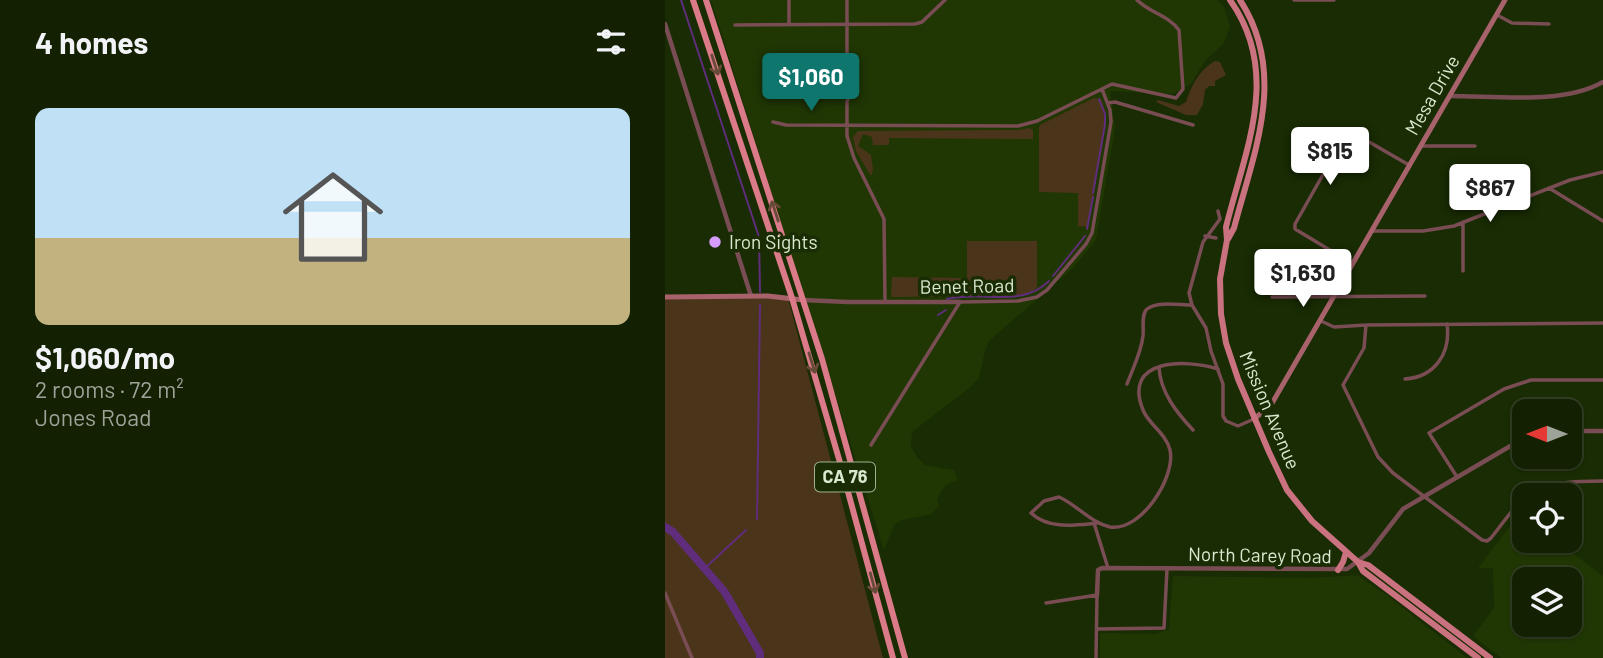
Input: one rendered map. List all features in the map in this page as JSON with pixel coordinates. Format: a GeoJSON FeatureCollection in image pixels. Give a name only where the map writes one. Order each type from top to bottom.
{"type":"FeatureCollection","features":[{"type":"Feature","properties":{"kind":"highway","name":"CA 76"},"geometry":{"type":"LineString","coordinates":[[693,0],[792,298],[893,658]]}},
{"type":"Feature","properties":{"kind":"highway","name":"CA 76"},"geometry":{"type":"LineString","coordinates":[[706,0],[839,417],[905,658]]}},
{"type":"Feature","properties":{"kind":"main road","name":"Mission Avenue"},"geometry":{"type":"LineString","coordinates":[[1230,0],[1248,32],[1254,51],[1258,82],[1254,122],[1226,227],[1227,240],[1220,279],[1222,324],[1231,361],[1254,419],[1293,498],[1318,528],[1358,562],[1363,571],[1478,658]]}},
{"type":"Feature","properties":{"kind":"main road","name":"Mission Avenue"},"geometry":{"type":"LineString","coordinates":[[1227,240],[1234,228],[1261,128],[1266,95],[1266,75],[1259,45],[1240,0]]}},
{"type":"Feature","properties":{"kind":"main road","name":"Mesa Drive"},"geometry":{"type":"LineString","coordinates":[[1254,419],[1271,405],[1505,0]]}},
{"type":"Feature","properties":{"kind":"main road","name":"Benet Road"},"geometry":{"type":"LineString","coordinates":[[665,297],[751,296],[803,300]]}},
{"type":"Feature","properties":{"kind":"main road"},"geometry":{"type":"LineString","coordinates":[[1338,570],[1346,552]]}},
{"type":"Feature","properties":{"kind":"main road","name":"Mission Avenue"},"geometry":{"type":"LineString","coordinates":[[1358,562],[1368,565],[1490,658]]}},
{"type":"Feature","properties":{"kind":"street"},"geometry":{"type":"LineString","coordinates":[[789,0],[789,25]]}},
{"type":"Feature","properties":{"kind":"street"},"geometry":{"type":"LineString","coordinates":[[847,0],[847,58],[854,79],[847,102],[847,125],[850,146],[884,219],[885,302]]}},
{"type":"Feature","properties":{"kind":"street"},"geometry":{"type":"LineString","coordinates":[[735,25],[915,24],[922,22],[945,0]]}},
{"type":"Feature","properties":{"kind":"street"},"geometry":{"type":"LineString","coordinates":[[773,122],[786,125],[1018,126],[1037,121],[1116,83],[1173,99],[1182,92],[1179,30],[1174,23],[1153,13],[1137,0]]}},
{"type":"Feature","properties":{"kind":"street"},"geometry":{"type":"LineString","coordinates":[[1294,0],[1334,0]]}},
{"type":"Feature","properties":{"kind":"street"},"geometry":{"type":"LineString","coordinates":[[1497,15],[1512,23],[1549,24]]}},
{"type":"Feature","properties":{"kind":"street"},"geometry":{"type":"LineString","coordinates":[[665,24],[751,296]]}},
{"type":"Feature","properties":{"kind":"street"},"geometry":{"type":"LineString","coordinates":[[1450,96],[1563,96],[1589,90],[1603,82]]}},
{"type":"Feature","properties":{"kind":"street","name":"Benet Road"},"geometry":{"type":"LineString","coordinates":[[803,300],[1019,301],[1037,297],[1047,290],[1086,244],[1091,233],[1111,122],[1108,103],[1102,89]]}},
{"type":"Feature","properties":{"kind":"street"},"geometry":{"type":"LineString","coordinates":[[1108,103],[1115,102],[1193,125]]}},
{"type":"Feature","properties":{"kind":"street"},"geometry":{"type":"LineString","coordinates":[[1353,264],[1295,229],[1295,224],[1346,134],[1354,132],[1410,165]]}},
{"type":"Feature","properties":{"kind":"street"},"geometry":{"type":"LineString","coordinates":[[1422,146],[1475,146]]}},
{"type":"Feature","properties":{"kind":"street"},"geometry":{"type":"LineString","coordinates":[[1372,231],[1423,231],[1463,222],[1549,188],[1603,172]]}},
{"type":"Feature","properties":{"kind":"street"},"geometry":{"type":"LineString","coordinates":[[1549,188],[1603,221]]}},
{"type":"Feature","properties":{"kind":"street"},"geometry":{"type":"LineString","coordinates":[[1218,211],[1220,219],[1205,236],[1189,293],[1192,305],[1206,328],[1223,384],[1223,416],[1226,421],[1238,426],[1254,419]]}},
{"type":"Feature","properties":{"kind":"street"},"geometry":{"type":"LineString","coordinates":[[1463,222],[1464,271]]}},
{"type":"Feature","properties":{"kind":"street"},"geometry":{"type":"LineString","coordinates":[[1205,236],[1216,238]]}},
{"type":"Feature","properties":{"kind":"street"},"geometry":{"type":"LineString","coordinates":[[1272,297],[1425,296]]}},
{"type":"Feature","properties":{"kind":"street"},"geometry":{"type":"LineString","coordinates":[[871,445],[960,302]]}},
{"type":"Feature","properties":{"kind":"street"},"geometry":{"type":"LineString","coordinates":[[1127,384],[1140,351],[1144,313],[1148,308],[1156,305],[1192,305]]}},
{"type":"Feature","properties":{"kind":"street"},"geometry":{"type":"LineString","coordinates":[[1321,321],[1333,327],[1603,323]]}},
{"type":"Feature","properties":{"kind":"street"},"geometry":{"type":"LineString","coordinates":[[1405,379],[1415,378],[1436,367],[1448,346],[1447,324]]}},
{"type":"Feature","properties":{"kind":"street"},"geometry":{"type":"LineString","coordinates":[[1366,325],[1364,348],[1343,385],[1378,457],[1424,497],[1482,540],[1491,538],[1512,511]]}},
{"type":"Feature","properties":{"kind":"street"},"geometry":{"type":"LineString","coordinates":[[1096,658],[1098,570],[1108,568],[1096,523],[1059,497],[1044,501],[1031,513],[1045,522],[1064,525],[1096,523],[1111,527],[1122,526],[1138,518],[1148,508],[1167,475],[1171,460],[1169,446],[1143,412],[1139,396],[1143,379],[1159,367],[1178,362],[1201,363],[1218,369]]}},
{"type":"Feature","properties":{"kind":"street"},"geometry":{"type":"LineString","coordinates":[[1159,367],[1162,386],[1178,415],[1193,430]]}},
{"type":"Feature","properties":{"kind":"street"},"geometry":{"type":"LineString","coordinates":[[1457,477],[1429,433],[1504,389],[1531,380],[1603,380]]}},
{"type":"Feature","properties":{"kind":"street"},"geometry":{"type":"LineString","coordinates":[[1582,431],[1603,431]]}},
{"type":"Feature","properties":{"kind":"street","name":"North Carey Road"},"geometry":{"type":"LineString","coordinates":[[1108,568],[1347,569],[1369,553],[1403,509],[1512,445]]}},
{"type":"Feature","properties":{"kind":"street"},"geometry":{"type":"LineString","coordinates":[[1560,483],[1603,481]]}},
{"type":"Feature","properties":{"kind":"street"},"geometry":{"type":"LineString","coordinates":[[1097,629],[1164,628],[1167,568]]}},
{"type":"Feature","properties":{"kind":"street"},"geometry":{"type":"LineString","coordinates":[[665,593],[692,658]]}},
{"type":"Feature","properties":{"kind":"street"},"geometry":{"type":"LineString","coordinates":[[1046,603],[1097,595]]}},
{"type":"Feature","properties":{"kind":"shaded area"},"geometry":{"type":"Polygon","coordinates":[[[711,0],[1217,0],[1224,7],[1230,26],[1224,43],[1205,61],[1191,84],[1173,94],[1110,91],[1115,128],[1096,240],[1073,268],[990,340],[979,378],[912,432],[911,446],[917,457],[925,465],[954,470],[958,480],[946,485],[937,499],[939,505],[932,514],[895,524],[884,550],[711,0]]]}},
{"type":"Feature","properties":{"kind":"shaded area"},"geometry":{"type":"Polygon","coordinates":[[[1215,61],[1220,62],[1226,75],[1215,81],[1215,86],[1209,86],[1205,90],[1203,104],[1197,115],[1186,115],[1156,102],[1158,100],[1179,106],[1186,102],[1197,78],[1215,61]]]}},
{"type":"Feature","properties":{"kind":"shaded area"},"geometry":{"type":"Polygon","coordinates":[[[1094,98],[1101,99],[1106,113],[1106,124],[1088,227],[1078,226],[1078,193],[1039,192],[1039,128],[1040,125],[1094,98]]]}},
{"type":"Feature","properties":{"kind":"shaded area"},"geometry":{"type":"Polygon","coordinates":[[[1033,130],[1033,139],[889,138],[889,145],[873,145],[872,137],[863,134],[858,146],[871,155],[871,176],[856,151],[853,137],[858,131],[1033,130]]]}},
{"type":"Feature","properties":{"kind":"shaded area"},"geometry":{"type":"Polygon","coordinates":[[[967,241],[1037,241],[1035,290],[1012,296],[891,297],[892,277],[967,278],[967,241]]]}},
{"type":"Feature","properties":{"kind":"shaded area"},"geometry":{"type":"Polygon","coordinates":[[[665,297],[788,298],[883,658],[665,658],[665,297]]]}},
{"type":"Feature","properties":{"kind":"shaded area"},"geometry":{"type":"Polygon","coordinates":[[[1512,523],[1512,553],[1573,553],[1603,576],[1603,658],[1501,658],[1473,636],[1494,608],[1493,568],[1478,568],[1512,523]]]}},
{"type":"Feature","properties":{"kind":"shaded area"},"geometry":{"type":"Polygon","coordinates":[[[1357,575],[1467,658],[1100,658],[1100,633],[1156,634],[1169,629],[1173,576],[1314,578],[1357,575]]]}},
{"type":"Feature","properties":{"kind":"waterway"},"geometry":{"type":"LineString","coordinates":[[681,0],[759,237],[760,292]]}},
{"type":"Feature","properties":{"kind":"waterway"},"geometry":{"type":"LineString","coordinates":[[1093,193],[1105,124],[1105,114],[1099,99]]}},
{"type":"Feature","properties":{"kind":"waterway"},"geometry":{"type":"LineString","coordinates":[[1087,229],[1093,197]]}},
{"type":"Feature","properties":{"kind":"waterway"},"geometry":{"type":"LineString","coordinates":[[1053,276],[1085,236]]}},
{"type":"Feature","properties":{"kind":"waterway"},"geometry":{"type":"LineString","coordinates":[[947,299],[1013,297],[1038,289],[1049,281]]}},
{"type":"Feature","properties":{"kind":"waterway"},"geometry":{"type":"LineString","coordinates":[[757,519],[760,305]]}},
{"type":"Feature","properties":{"kind":"waterway"},"geometry":{"type":"LineString","coordinates":[[938,315],[946,310]]}},
{"type":"Feature","properties":{"kind":"waterway"},"geometry":{"type":"LineString","coordinates":[[665,527],[673,532],[724,591],[760,653],[760,658]]}},
{"type":"Feature","properties":{"kind":"waterway"},"geometry":{"type":"LineString","coordinates":[[705,568],[746,530]]}},
{"type":"Feature","properties":{"kind":"place","name":"Iron Sights"},"geometry":{"type":"Point","coordinates":[715,242]}}]}
